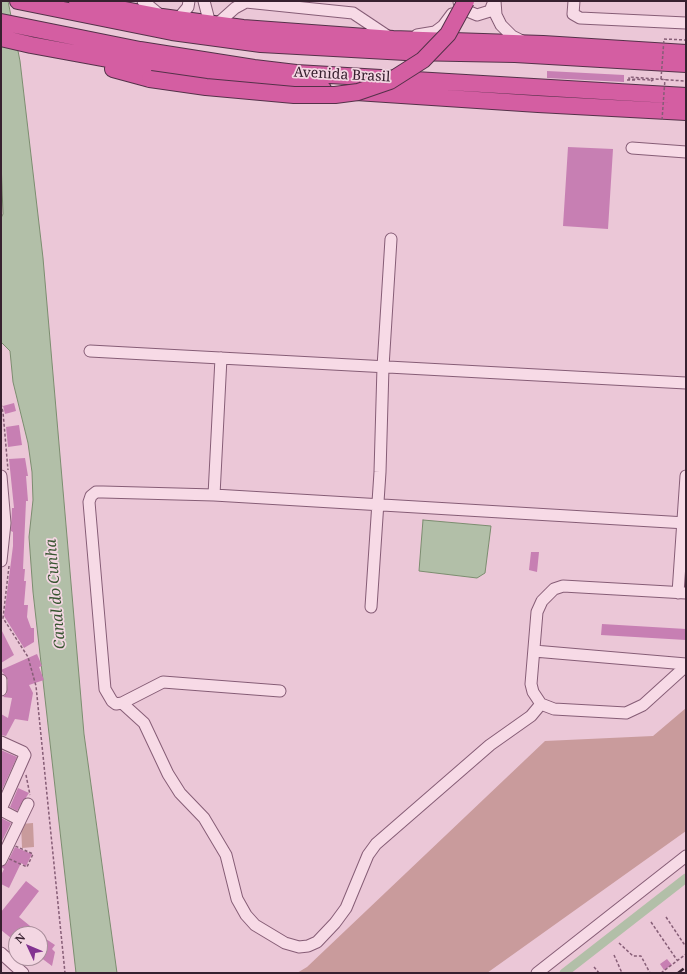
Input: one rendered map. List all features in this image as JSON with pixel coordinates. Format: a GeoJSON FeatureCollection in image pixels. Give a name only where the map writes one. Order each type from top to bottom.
{"type":"FeatureCollection","features":[{"type":"Feature","properties":{"kind":"highway","name":"Avenida Brasil"},"geometry":{"type":"LineString","coordinates":[[18,1],[172,32],[226,40],[276,45],[406,52],[515,54],[686,64]]}},
{"type":"Feature","properties":{"kind":"highway"},"geometry":{"type":"LineString","coordinates":[[77,1],[213,25],[393,39],[543,44],[686,53]]}},
{"type":"Feature","properties":{"kind":"highway"},"geometry":{"type":"LineString","coordinates":[[39,47],[150,79],[206,87],[294,95],[335,95],[358,92],[373,88],[394,79],[423,60],[448,34],[466,1]]}},
{"type":"Feature","properties":{"kind":"highway","name":"Avenida Brasil"},"geometry":{"type":"LineString","coordinates":[[1,22],[168,56],[296,73],[686,96]]}},
{"type":"Feature","properties":{"kind":"highway","name":"Avenida Brasil"},"geometry":{"type":"LineString","coordinates":[[1,38],[39,47],[151,67],[258,83],[409,96],[686,112]]}},
{"type":"Feature","properties":{"kind":"highway"},"geometry":{"type":"LineString","coordinates":[[409,96],[531,86]]}},
{"type":"Feature","properties":{"kind":"street"},"geometry":{"type":"LineString","coordinates":[[143,1],[170,18],[188,7],[189,1]]}},
{"type":"Feature","properties":{"kind":"street"},"geometry":{"type":"LineString","coordinates":[[204,1],[213,25],[240,3],[343,11],[353,13],[393,39],[435,32],[449,20],[458,1],[465,10],[477,15],[490,11],[494,1]]}},
{"type":"Feature","properties":{"kind":"street"},"geometry":{"type":"LineString","coordinates":[[494,1],[497,18],[506,31],[522,40],[543,44]]}},
{"type":"Feature","properties":{"kind":"street"},"geometry":{"type":"LineString","coordinates":[[574,1],[573,14],[580,18],[686,23]]}},
{"type":"Feature","properties":{"kind":"street"},"geometry":{"type":"LineString","coordinates":[[632,148],[686,152]]}},
{"type":"Feature","properties":{"kind":"street"},"geometry":{"type":"LineString","coordinates":[[371,607],[378,505],[383,367],[391,239]]}},
{"type":"Feature","properties":{"kind":"street"},"geometry":{"type":"LineString","coordinates":[[90,350],[686,383]]}},
{"type":"Feature","properties":{"kind":"street"},"geometry":{"type":"LineString","coordinates":[[214,495],[220,358]]}},
{"type":"Feature","properties":{"kind":"street"},"geometry":{"type":"LineString","coordinates":[[5,475],[5,523],[2,546],[6,560]]}},
{"type":"Feature","properties":{"kind":"street"},"geometry":{"type":"LineString","coordinates":[[686,476],[682,593],[563,586],[554,589],[542,602],[537,612],[532,688],[535,697],[541,704],[554,709],[565,711],[626,713],[643,705],[686,665]]}},
{"type":"Feature","properties":{"kind":"street"},"geometry":{"type":"LineString","coordinates":[[280,691],[163,682],[122,703],[116,704],[109,697],[104,689],[89,502],[91,496],[96,492],[214,495],[684,523]]}},
{"type":"Feature","properties":{"kind":"street"},"geometry":{"type":"LineString","coordinates":[[534,651],[686,665]]}},
{"type":"Feature","properties":{"kind":"street"},"geometry":{"type":"LineString","coordinates":[[1,680],[1,690]]}},
{"type":"Feature","properties":{"kind":"street"},"geometry":{"type":"LineString","coordinates":[[122,703],[144,723],[168,774],[180,793],[204,818],[226,855],[237,899],[246,915],[255,925],[285,943],[299,947],[308,946],[317,942],[335,923],[346,908],[368,855],[376,844],[490,745],[531,716],[541,704]]}},
{"type":"Feature","properties":{"kind":"street"},"geometry":{"type":"LineString","coordinates":[[2,747],[23,752],[25,755],[1,810],[20,820]]}},
{"type":"Feature","properties":{"kind":"street"},"geometry":{"type":"LineString","coordinates":[[1,860],[5,848],[28,804]]}},
{"type":"Feature","properties":{"kind":"street"},"geometry":{"type":"LineString","coordinates":[[537,973],[686,856]]}},
{"type":"Feature","properties":{"kind":"street"},"geometry":{"type":"LineString","coordinates":[[1,953],[24,973]]}},
{"type":"Feature","properties":{"kind":"path"},"geometry":{"type":"LineString","coordinates":[[661,79],[664,39],[686,40]]}},
{"type":"Feature","properties":{"kind":"path"},"geometry":{"type":"LineString","coordinates":[[627,80],[653,80],[629,79],[629,77],[684,80]]}},
{"type":"Feature","properties":{"kind":"path"},"geometry":{"type":"LineString","coordinates":[[662,120],[665,80]]}},
{"type":"Feature","properties":{"kind":"path"},"geometry":{"type":"LineString","coordinates":[[1,404],[3,412],[5,475]]}},
{"type":"Feature","properties":{"kind":"path"},"geometry":{"type":"LineString","coordinates":[[6,560],[3,618],[28,657],[36,686],[66,973]]}},
{"type":"Feature","properties":{"kind":"path"},"geometry":{"type":"LineString","coordinates":[[24,759],[30,792],[28,804]]}},
{"type":"Feature","properties":{"kind":"path"},"geometry":{"type":"LineString","coordinates":[[12,844],[33,854],[27,867],[6,857],[5,848],[12,844]]}},
{"type":"Feature","properties":{"kind":"path"},"geometry":{"type":"LineString","coordinates":[[666,917],[686,947]]}},
{"type":"Feature","properties":{"kind":"path"},"geometry":{"type":"LineString","coordinates":[[651,922],[677,960]]}},
{"type":"Feature","properties":{"kind":"path"},"geometry":{"type":"LineString","coordinates":[[619,943],[633,956],[641,956],[650,973]]}},
{"type":"Feature","properties":{"kind":"path"},"geometry":{"type":"LineString","coordinates":[[661,973],[686,954]]}},
{"type":"Feature","properties":{"kind":"path"},"geometry":{"type":"LineString","coordinates":[[614,955],[622,973]]}},
{"type":"Feature","properties":{"kind":"path"},"geometry":{"type":"LineString","coordinates":[[594,967],[599,973]]}},
{"type":"Feature","properties":{"kind":"shaded area"},"geometry":{"type":"Polygon","coordinates":[[[686,708],[686,831],[487,973],[297,973],[307,967],[545,741],[653,736],[686,708]]]}},
{"type":"Feature","properties":{"kind":"shaded area"},"geometry":{"type":"Polygon","coordinates":[[[33,823],[34,847],[22,848],[21,824],[33,823]]]}},
{"type":"Feature","properties":{"kind":"water","name":"Canal do Cunha"},"geometry":{"type":"Polygon","coordinates":[[[1,1],[8,1],[20,61],[43,258],[84,734],[117,973],[76,973],[33,592],[29,537],[33,500],[32,472],[28,443],[13,382],[10,351],[1,342],[1,218],[3,214],[1,161],[1,1]]]}},
{"type":"Feature","properties":{"kind":"water"},"geometry":{"type":"Polygon","coordinates":[[[423,520],[491,526],[485,573],[477,578],[419,571],[423,520]]]}},
{"type":"Feature","properties":{"kind":"building"},"geometry":{"type":"Polygon","coordinates":[[[547,71],[624,75],[624,82],[547,78],[547,71]]]}},
{"type":"Feature","properties":{"kind":"building"},"geometry":{"type":"Polygon","coordinates":[[[568,147],[613,149],[608,229],[563,226],[568,147]]]}},
{"type":"Feature","properties":{"kind":"building"},"geometry":{"type":"Polygon","coordinates":[[[14,403],[16,411],[5,414],[3,406],[14,403]]]}},
{"type":"Feature","properties":{"kind":"building"},"geometry":{"type":"Polygon","coordinates":[[[19,425],[22,445],[8,447],[6,427],[19,425]]]}},
{"type":"Feature","properties":{"kind":"building"},"geometry":{"type":"Polygon","coordinates":[[[25,458],[28,476],[26,476],[28,501],[26,501],[23,569],[25,569],[24,581],[26,581],[24,605],[28,605],[27,617],[31,628],[34,628],[34,642],[24,648],[4,616],[13,546],[13,532],[11,531],[12,508],[14,508],[9,459],[25,458]]]}},
{"type":"Feature","properties":{"kind":"building"},"geometry":{"type":"Polygon","coordinates":[[[531,552],[539,552],[537,572],[529,570],[531,552]]]}},
{"type":"Feature","properties":{"kind":"building"},"geometry":{"type":"Polygon","coordinates":[[[602,624],[686,629],[686,640],[601,635],[602,624]]]}},
{"type":"Feature","properties":{"kind":"building"},"geometry":{"type":"Polygon","coordinates":[[[1,629],[14,655],[1,663],[1,629]]]}},
{"type":"Feature","properties":{"kind":"building"},"geometry":{"type":"Polygon","coordinates":[[[37,654],[42,666],[39,667],[44,680],[29,685],[33,693],[28,721],[15,719],[6,736],[1,735],[1,714],[8,718],[12,698],[3,697],[7,693],[8,680],[1,670],[37,654]]]}},
{"type":"Feature","properties":{"kind":"building"},"geometry":{"type":"Polygon","coordinates":[[[1,750],[17,757],[1,792],[1,750]]]}},
{"type":"Feature","properties":{"kind":"building"},"geometry":{"type":"Polygon","coordinates":[[[18,788],[29,793],[17,811],[10,807],[18,788]]]}},
{"type":"Feature","properties":{"kind":"building"},"geometry":{"type":"Polygon","coordinates":[[[1,818],[11,823],[2,841],[1,840],[1,818]]]}},
{"type":"Feature","properties":{"kind":"building"},"geometry":{"type":"Polygon","coordinates":[[[15,847],[32,854],[26,866],[21,863],[9,888],[1,884],[1,875],[4,869],[1,867],[7,863],[15,847]]]}},
{"type":"Feature","properties":{"kind":"building"},"geometry":{"type":"Polygon","coordinates":[[[26,881],[39,891],[19,917],[30,926],[8,926],[8,936],[1,930],[1,912],[26,881]]]}},
{"type":"Feature","properties":{"kind":"building"},"geometry":{"type":"Polygon","coordinates":[[[48,940],[55,945],[52,949],[55,952],[52,966],[48,963],[48,940]]]}},
{"type":"Feature","properties":{"kind":"building"},"geometry":{"type":"Polygon","coordinates":[[[667,959],[672,965],[664,970],[660,964],[667,959]]]}},
{"type":"Feature","properties":{"kind":"waterway"},"geometry":{"type":"LineString","coordinates":[[564,973],[686,878]]}},
{"type":"Feature","properties":{"kind":"railway"},"geometry":{"type":"LineString","coordinates":[[678,973],[686,967]]}}]}
